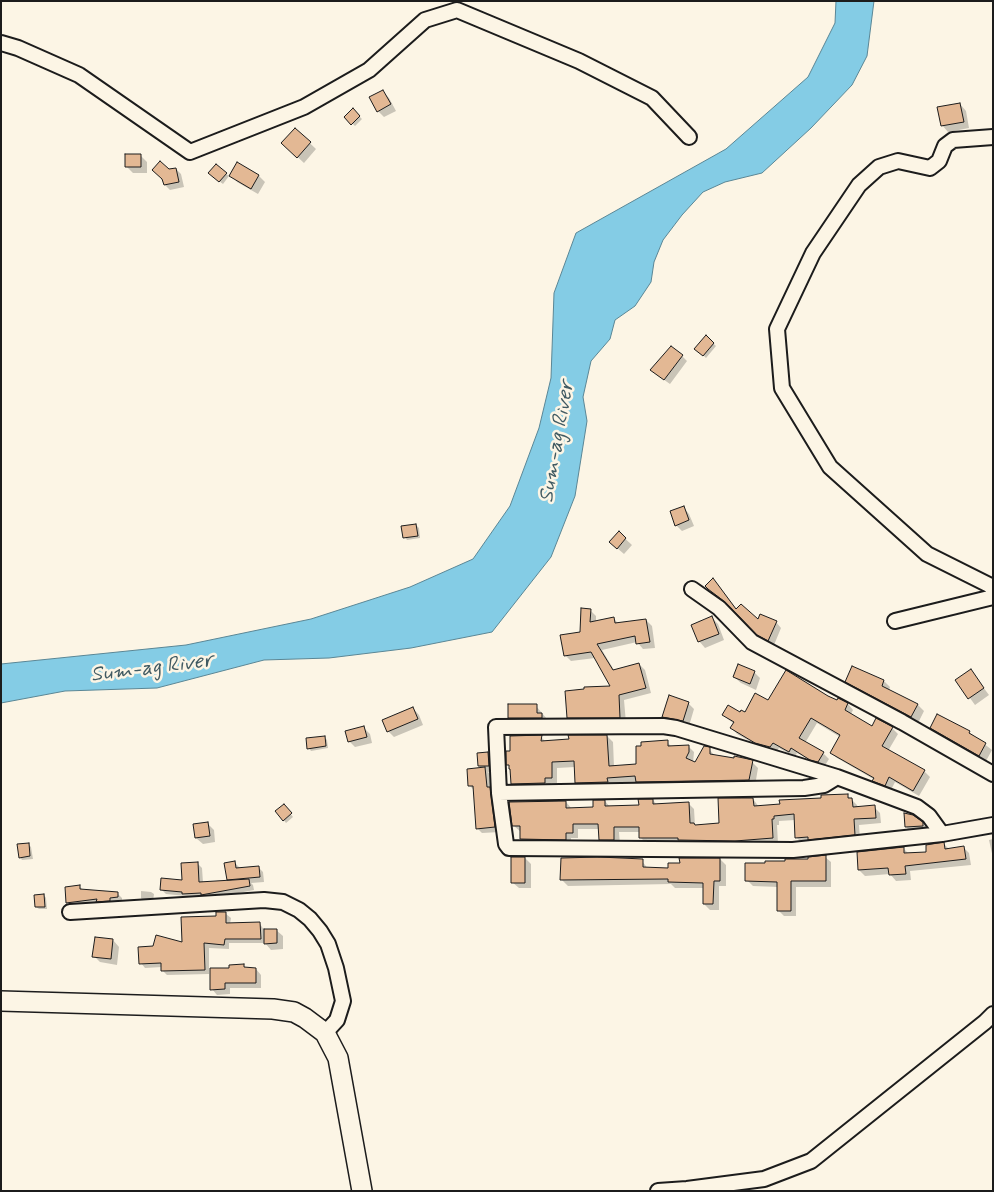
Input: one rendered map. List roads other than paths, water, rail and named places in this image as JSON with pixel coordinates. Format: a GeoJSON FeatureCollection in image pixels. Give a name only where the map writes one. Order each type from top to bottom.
{"type":"FeatureCollection","features":[{"type":"Feature","properties":{"kind":"main road"},"geometry":{"type":"LineString","coordinates":[[1,1001],[272,1009],[294,1012],[306,1018],[326,1033],[338,1058],[362,1191]]}},
{"type":"Feature","properties":{"kind":"street"},"geometry":{"type":"LineString","coordinates":[[1,43],[18,48],[80,75],[190,152],[304,106],[369,70],[425,20],[457,10],[579,61],[652,98],[689,137]]}},
{"type":"Feature","properties":{"kind":"street"},"geometry":{"type":"LineString","coordinates":[[993,137],[954,140],[944,146],[939,162],[930,168],[898,161],[879,167],[859,185],[813,253],[777,329],[782,388],[830,467],[927,554],[993,588]]}},
{"type":"Feature","properties":{"kind":"street"},"geometry":{"type":"LineString","coordinates":[[692,589],[719,608],[752,642],[902,722],[993,774]]}},
{"type":"Feature","properties":{"kind":"street"},"geometry":{"type":"LineString","coordinates":[[895,621],[993,597]]}},
{"type":"Feature","properties":{"kind":"street"},"geometry":{"type":"LineString","coordinates":[[942,834],[929,816],[917,807],[837,777],[676,728],[663,726],[496,727],[499,793],[506,844],[509,848],[793,850],[942,834],[993,826]]}},
{"type":"Feature","properties":{"kind":"street"},"geometry":{"type":"LineString","coordinates":[[499,793],[804,788],[824,785],[837,777]]}},
{"type":"Feature","properties":{"kind":"street"},"geometry":{"type":"LineString","coordinates":[[70,912],[264,900],[284,902],[299,910],[320,931],[328,944],[336,968],[343,1001],[337,1020],[326,1033]]}},
{"type":"Feature","properties":{"kind":"street"},"geometry":{"type":"LineString","coordinates":[[658,1191],[703,1189],[764,1179],[811,1162],[993,1014]]}},
{"type":"Feature","properties":{"kind":"water","name":"Sum-ag River"},"geometry":{"type":"Polygon","coordinates":[[[836,1],[874,1],[867,56],[852,85],[811,128],[762,173],[725,182],[703,192],[663,240],[654,262],[651,282],[635,306],[615,320],[610,339],[591,361],[583,397],[587,421],[575,496],[551,557],[492,632],[411,648],[329,658],[264,660],[157,688],[65,691],[1,703],[1,664],[186,645],[311,619],[410,587],[473,559],[510,506],[539,428],[551,378],[554,293],[576,233],[726,149],[808,77],[835,23],[836,1]]]}}]}
